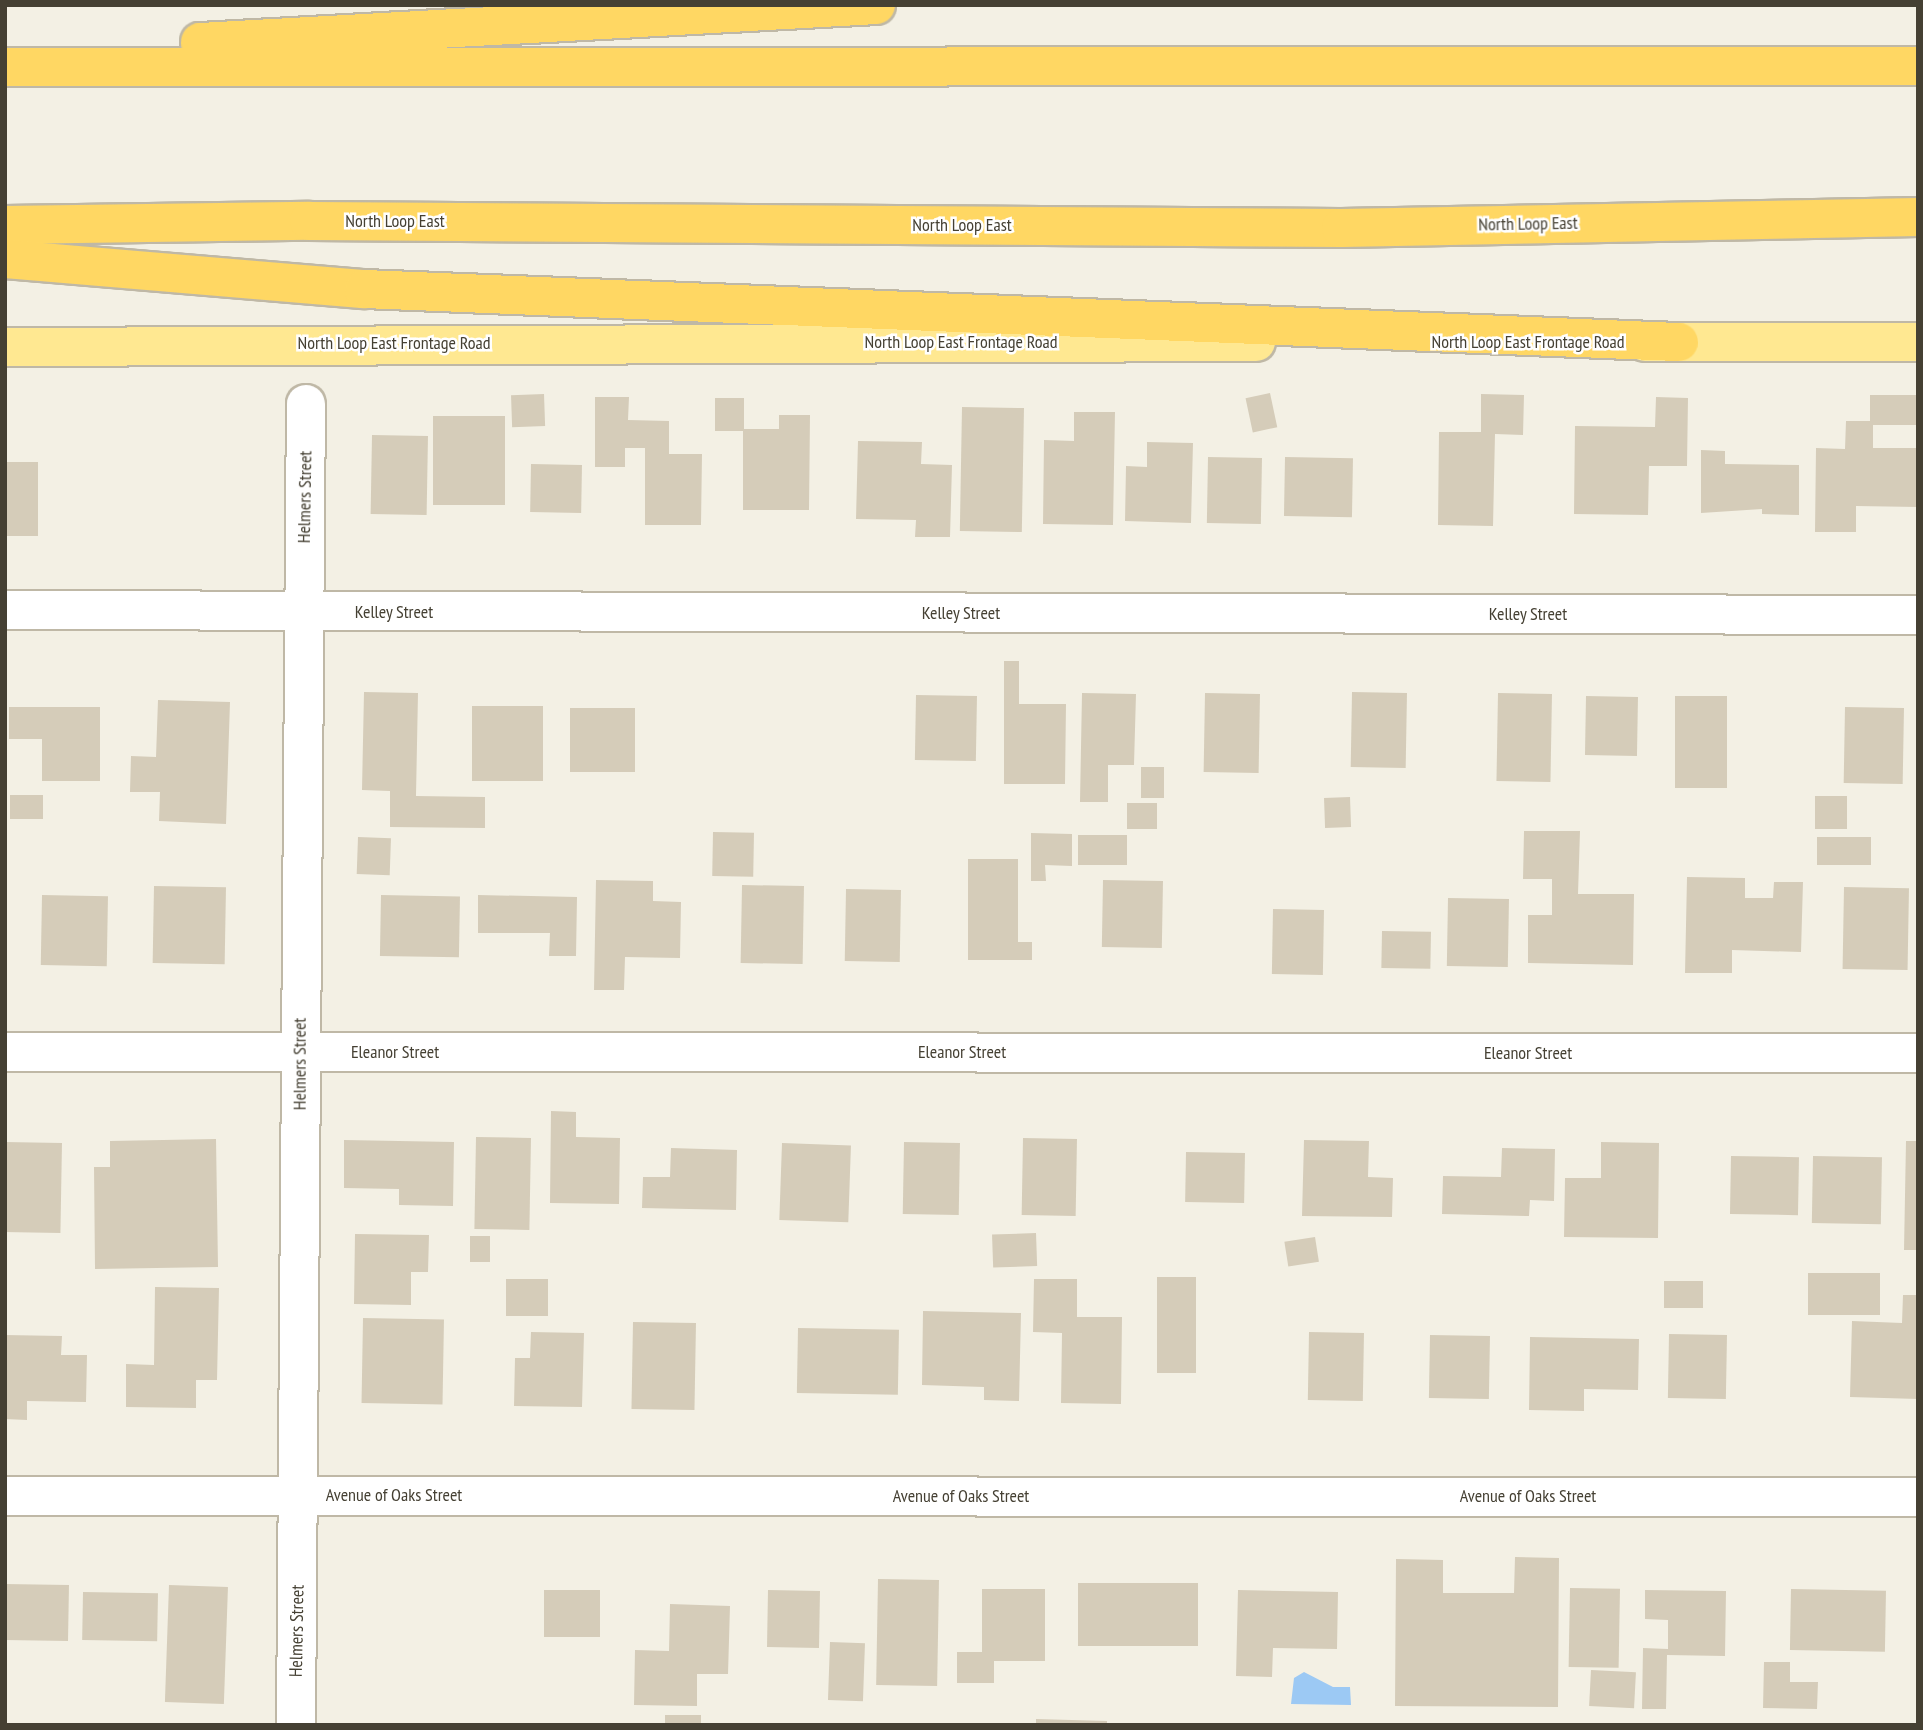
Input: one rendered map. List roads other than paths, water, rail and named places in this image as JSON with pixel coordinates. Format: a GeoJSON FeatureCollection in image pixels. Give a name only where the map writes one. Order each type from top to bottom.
{"type":"FeatureCollection","features":[{"type":"Feature","properties":{"kind":"highway"},"geometry":{"type":"LineString","coordinates":[[5,53],[876,5]]}},
{"type":"Feature","properties":{"kind":"highway"},"geometry":{"type":"LineString","coordinates":[[5,67],[1918,66]]}},
{"type":"Feature","properties":{"kind":"highway","name":"North Loop East"},"geometry":{"type":"LineString","coordinates":[[5,225],[323,221],[1341,228],[1918,216]]}},
{"type":"Feature","properties":{"kind":"highway"},"geometry":{"type":"LineString","coordinates":[[5,259],[378,289],[1679,342]]}},
{"type":"Feature","properties":{"kind":"main road","name":"North Loop East Frontage Road"},"geometry":{"type":"LineString","coordinates":[[5,347],[1918,342]]}},
{"type":"Feature","properties":{"kind":"street","name":"Helmers Street"},"geometry":{"type":"LineString","coordinates":[[296,1725],[306,404]]}},
{"type":"Feature","properties":{"kind":"street","name":"Kelley Street"},"geometry":{"type":"LineString","coordinates":[[5,610],[1918,615]]}},
{"type":"Feature","properties":{"kind":"street","name":"Eleanor Street"},"geometry":{"type":"LineString","coordinates":[[5,1052],[1918,1053]]}},
{"type":"Feature","properties":{"kind":"street","name":"Avenue of Oaks Street"},"geometry":{"type":"LineString","coordinates":[[5,1496],[1918,1497]]}},
{"type":"Feature","properties":{"kind":"water"},"geometry":{"type":"Polygon","coordinates":[[[1304,1672],[1333,1687],[1350,1687],[1351,1705],[1291,1704],[1294,1678],[1304,1672]]]}}]}
